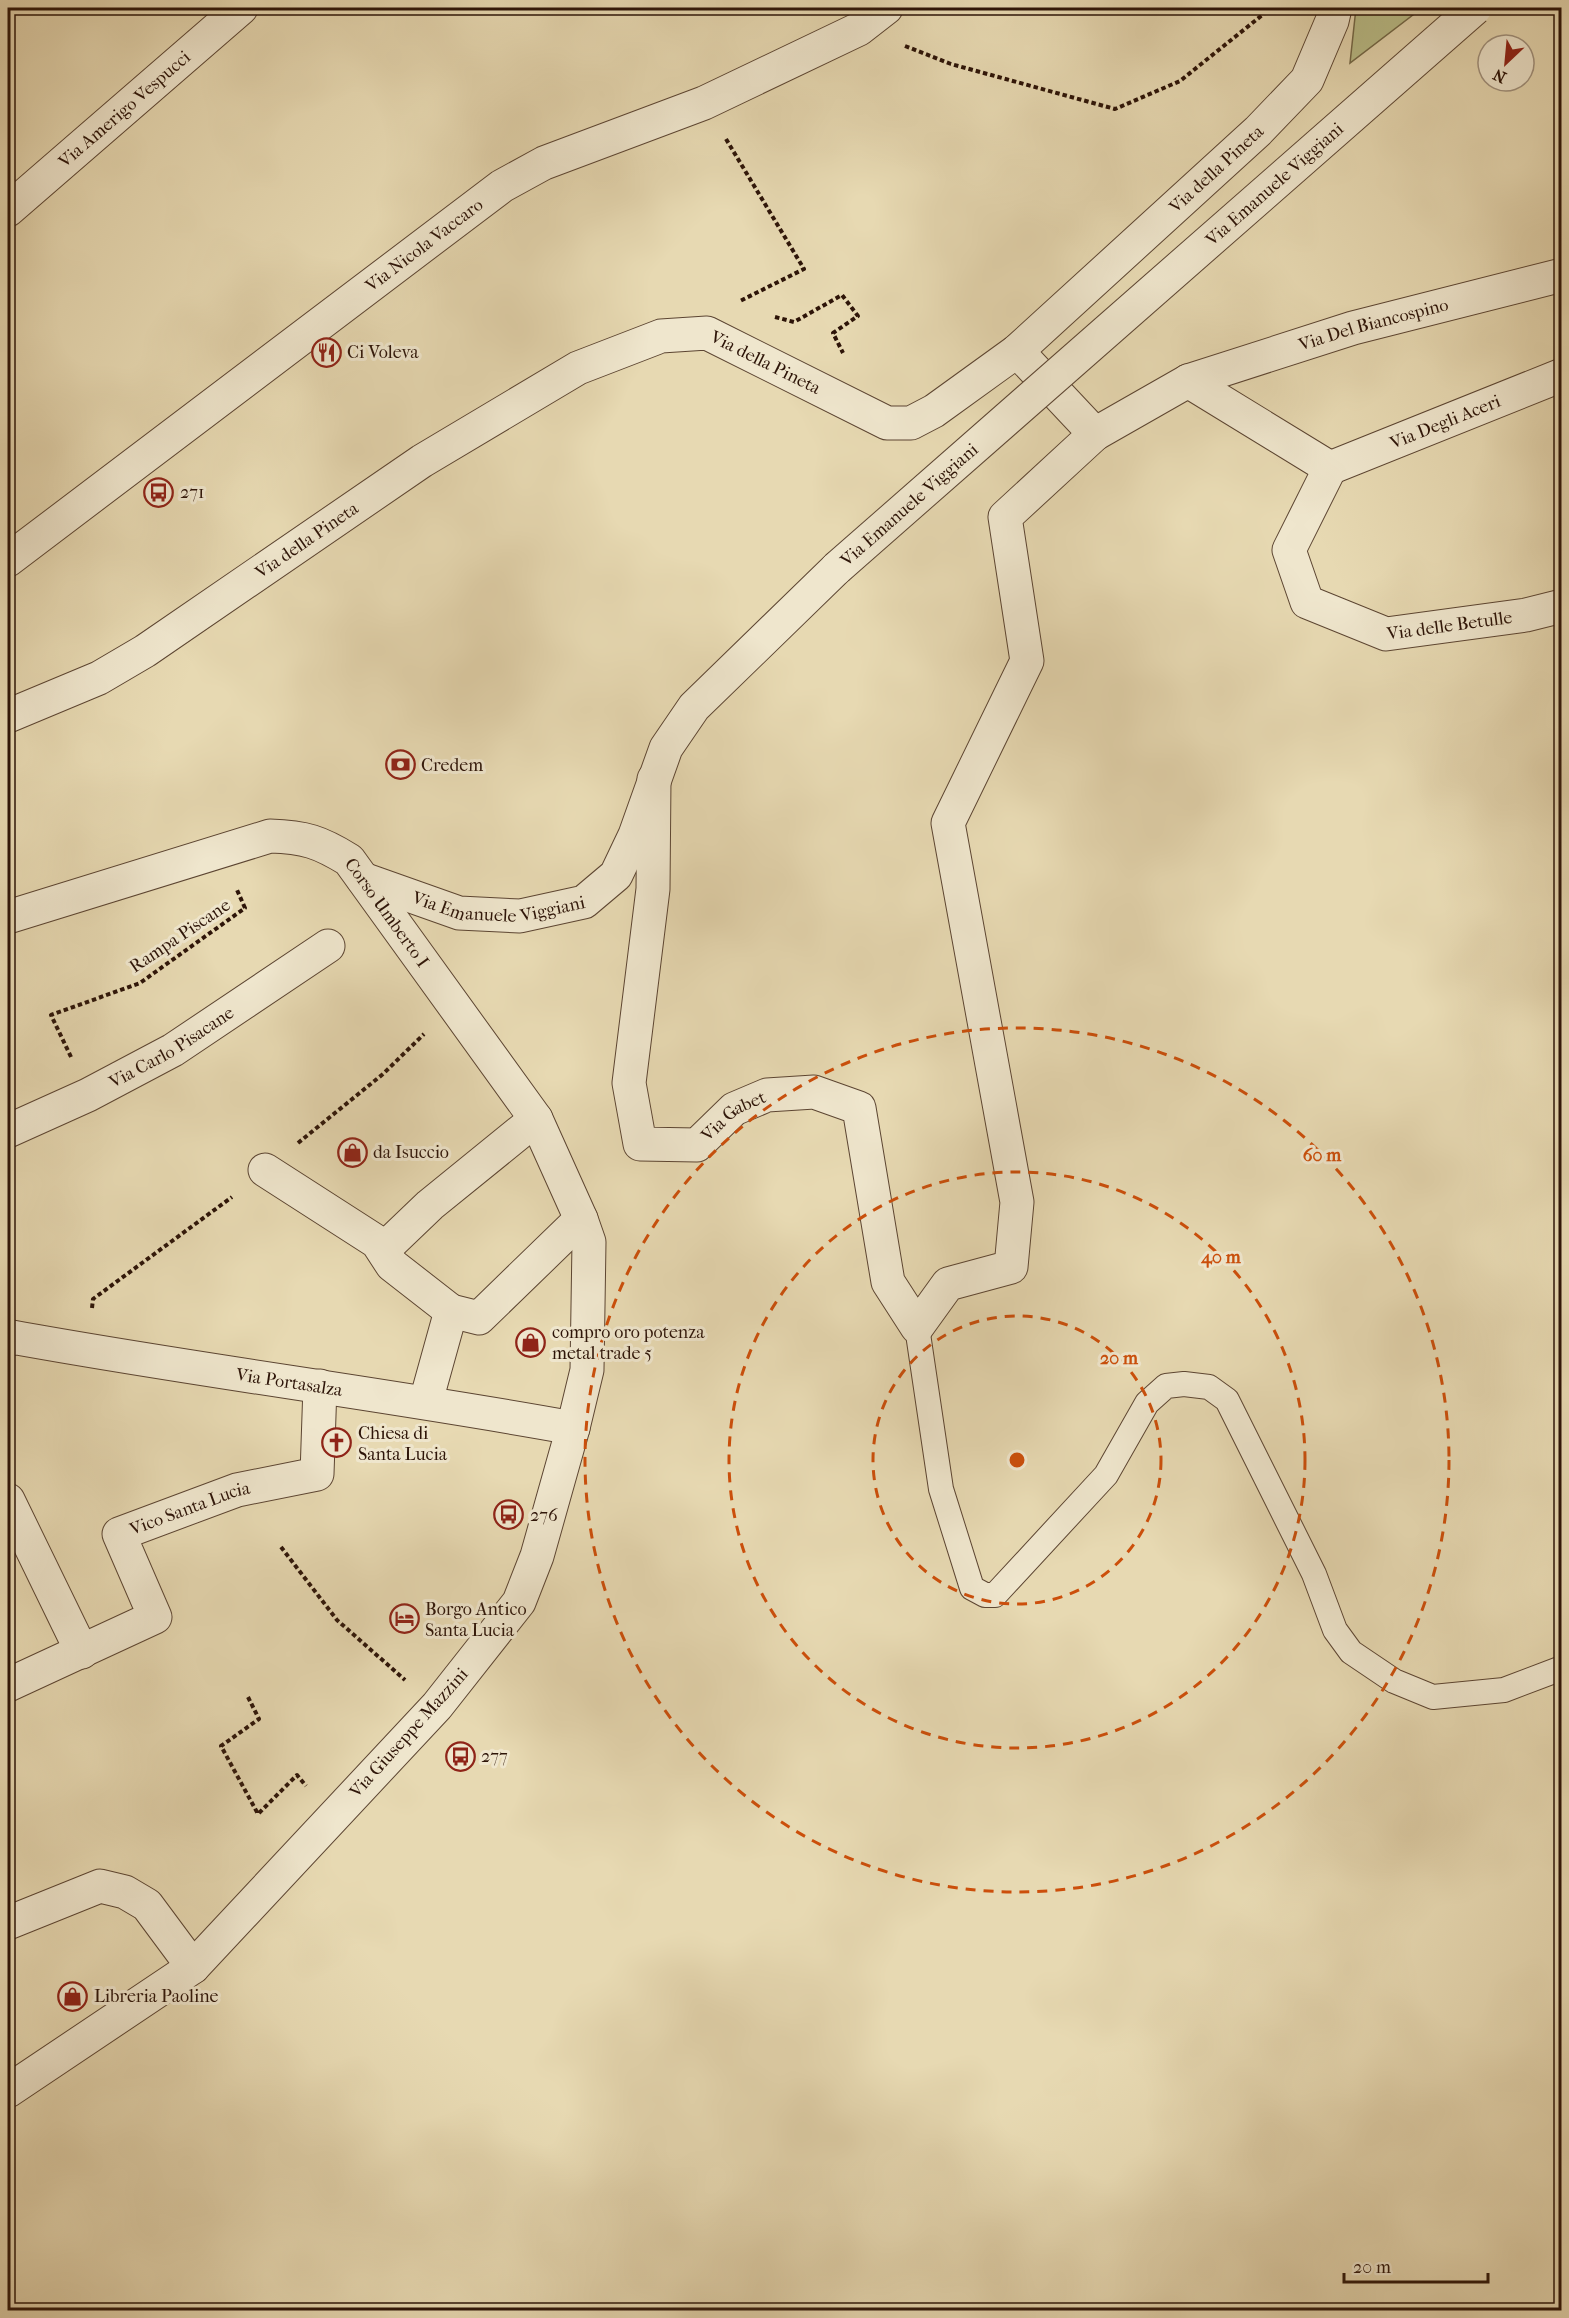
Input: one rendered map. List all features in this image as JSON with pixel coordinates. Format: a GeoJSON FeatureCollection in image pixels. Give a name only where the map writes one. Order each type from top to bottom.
{"type":"FeatureCollection","features":[{"type":"Feature","properties":{"kind":"street","name":"Via Amerigo Vespucci"},"geometry":{"type":"LineString","coordinates":[[8,210],[241,8]]}},
{"type":"Feature","properties":{"kind":"street","name":"Via Nicola Vaccaro"},"geometry":{"type":"LineString","coordinates":[[8,560],[502,186],[544,163],[705,103],[859,28],[886,8]]}},
{"type":"Feature","properties":{"kind":"street","name":"Via della Pineta"},"geometry":{"type":"LineString","coordinates":[[8,717],[99,678],[145,651],[422,461],[578,368],[661,336],[707,333],[887,423],[911,423],[919,419],[958,395],[1017,351],[1258,131],[1306,80],[1332,21],[1335,8]]}},
{"type":"Feature","properties":{"kind":"street","name":"Via Emanuele Viggiani"},"geometry":{"type":"LineString","coordinates":[[363,879],[459,913],[520,916],[584,902],[616,874],[635,835],[666,748],[694,707],[837,568],[1474,8]]}},
{"type":"Feature","properties":{"kind":"street","name":"Via Del Biancospino"},"geometry":{"type":"LineString","coordinates":[[917,1327],[948,1284],[1011,1267],[1017,1202],[948,823],[1027,661],[1005,517],[1095,434],[1188,381],[1353,328],[1562,275]]}},
{"type":"Feature","properties":{"kind":"street"},"geometry":{"type":"LineString","coordinates":[[1017,351],[1095,434]]}},
{"type":"Feature","properties":{"kind":"street","name":"Via Degli Aceri"},"geometry":{"type":"LineString","coordinates":[[1330,468],[1562,375]]}},
{"type":"Feature","properties":{"kind":"street"},"geometry":{"type":"LineString","coordinates":[[1188,381],[1330,468]]}},
{"type":"Feature","properties":{"kind":"street","name":"Via delle Betulle"},"geometry":{"type":"LineString","coordinates":[[1330,468],[1289,550],[1307,602],[1386,634],[1526,615],[1562,606]]}},
{"type":"Feature","properties":{"kind":"street","name":"Via Gabet"},"geometry":{"type":"LineString","coordinates":[[654,779],[652,889],[629,1083],[640,1144],[697,1145],[735,1108],[767,1095],[814,1092],[859,1108],[888,1282],[917,1327]]}},
{"type":"Feature","properties":{"kind":"street","name":"Corso Umberto I"},"geometry":{"type":"LineString","coordinates":[[8,917],[270,836],[302,837],[324,844],[349,860],[536,1119],[585,1230]]}},
{"type":"Feature","properties":{"kind":"street","name":"Via Carlo Pisacane"},"geometry":{"type":"LineString","coordinates":[[8,1131],[88,1095],[173,1050],[328,946]]}},
{"type":"Feature","properties":{"kind":"street"},"geometry":{"type":"LineString","coordinates":[[383,1250],[430,1205],[536,1119]]}},
{"type":"Feature","properties":{"kind":"street"},"geometry":{"type":"LineString","coordinates":[[265,1170],[377,1242],[392,1266],[451,1311],[479,1318],[585,1230]]}},
{"type":"Feature","properties":{"kind":"street","name":"Via Giuseppe Mazzini"},"geometry":{"type":"LineString","coordinates":[[8,2091],[193,1967],[437,1706],[519,1602],[537,1556],[573,1428],[586,1370],[585,1230]]}},
{"type":"Feature","properties":{"kind":"street"},"geometry":{"type":"LineString","coordinates":[[426,1401],[451,1311]]}},
{"type":"Feature","properties":{"kind":"street","name":"Via Portasalza"},"geometry":{"type":"LineString","coordinates":[[9,1336],[97,1354],[426,1401],[573,1428]]}},
{"type":"Feature","properties":{"kind":"street","name":"Vico Santa Lucia"},"geometry":{"type":"LineString","coordinates":[[8,1685],[155,1617],[119,1534],[237,1490],[317,1474],[320,1386]]}},
{"type":"Feature","properties":{"kind":"street"},"geometry":{"type":"LineString","coordinates":[[8,1500],[82,1652]]}},
{"type":"Feature","properties":{"kind":"street"},"geometry":{"type":"LineString","coordinates":[[8,1923],[100,1886],[125,1892],[147,1905],[193,1967]]}},
{"type":"Feature","properties":{"kind":"lane"},"geometry":{"type":"LineString","coordinates":[[917,1327],[941,1489],[972,1588],[985,1595],[995,1595],[1106,1475],[1147,1403],[1166,1386],[1184,1384],[1209,1387],[1227,1400],[1314,1574],[1335,1630],[1351,1652],[1394,1681],[1433,1697],[1504,1690],[1562,1668]]}},
{"type":"Feature","properties":{"kind":"path"},"geometry":{"type":"LineString","coordinates":[[859,28],[951,64],[1115,110],[1180,81],[1271,8]]}},
{"type":"Feature","properties":{"kind":"path"},"geometry":{"type":"LineString","coordinates":[[705,103],[804,270],[733,305],[743,308]]}},
{"type":"Feature","properties":{"kind":"path"},"geometry":{"type":"LineString","coordinates":[[773,316],[794,322],[842,295],[858,316],[833,333],[843,355]]}},
{"type":"Feature","properties":{"kind":"path","name":"Rampa Piscane"},"geometry":{"type":"LineString","coordinates":[[88,1095],[51,1015],[140,982],[245,908],[220,851]]}},
{"type":"Feature","properties":{"kind":"path"},"geometry":{"type":"LineString","coordinates":[[281,1547],[337,1620],[408,1683]]}},
{"type":"Feature","properties":{"kind":"path"},"geometry":{"type":"LineString","coordinates":[[248,1697],[259,1719],[221,1746],[258,1814],[297,1775],[308,1789]]}},
{"type":"Feature","properties":{"kind":"green space"},"geometry":{"type":"Polygon","coordinates":[[[1356,8],[1422,8],[1350,63],[1356,8]]]}},
{"type":"Feature","properties":{"kind":"place","name":"Ci Voleva"},"geometry":{"type":"Point","coordinates":[326,352]}},
{"type":"Feature","properties":{"kind":"place","name":"271"},"geometry":{"type":"Point","coordinates":[159,492]}},
{"type":"Feature","properties":{"kind":"place","name":"Credem"},"geometry":{"type":"Point","coordinates":[400,765]}},
{"type":"Feature","properties":{"kind":"place","name":"da Isuccio"},"geometry":{"type":"Point","coordinates":[352,1152]}},
{"type":"Feature","properties":{"kind":"place","name":"compro oro potenza metal trade 5"},"geometry":{"type":"Point","coordinates":[531,1342]}},
{"type":"Feature","properties":{"kind":"place","name":"Chiesa di Santa Lucia"},"geometry":{"type":"Point","coordinates":[337,1443]}},
{"type":"Feature","properties":{"kind":"place","name":"276"},"geometry":{"type":"Point","coordinates":[509,1515]}},
{"type":"Feature","properties":{"kind":"place","name":"Borgo Antico Santa Lucia"},"geometry":{"type":"Point","coordinates":[404,1619]}},
{"type":"Feature","properties":{"kind":"place","name":"277"},"geometry":{"type":"Point","coordinates":[460,1756]}},
{"type":"Feature","properties":{"kind":"place","name":"Libreria Paoline"},"geometry":{"type":"Point","coordinates":[73,1996]}}]}
